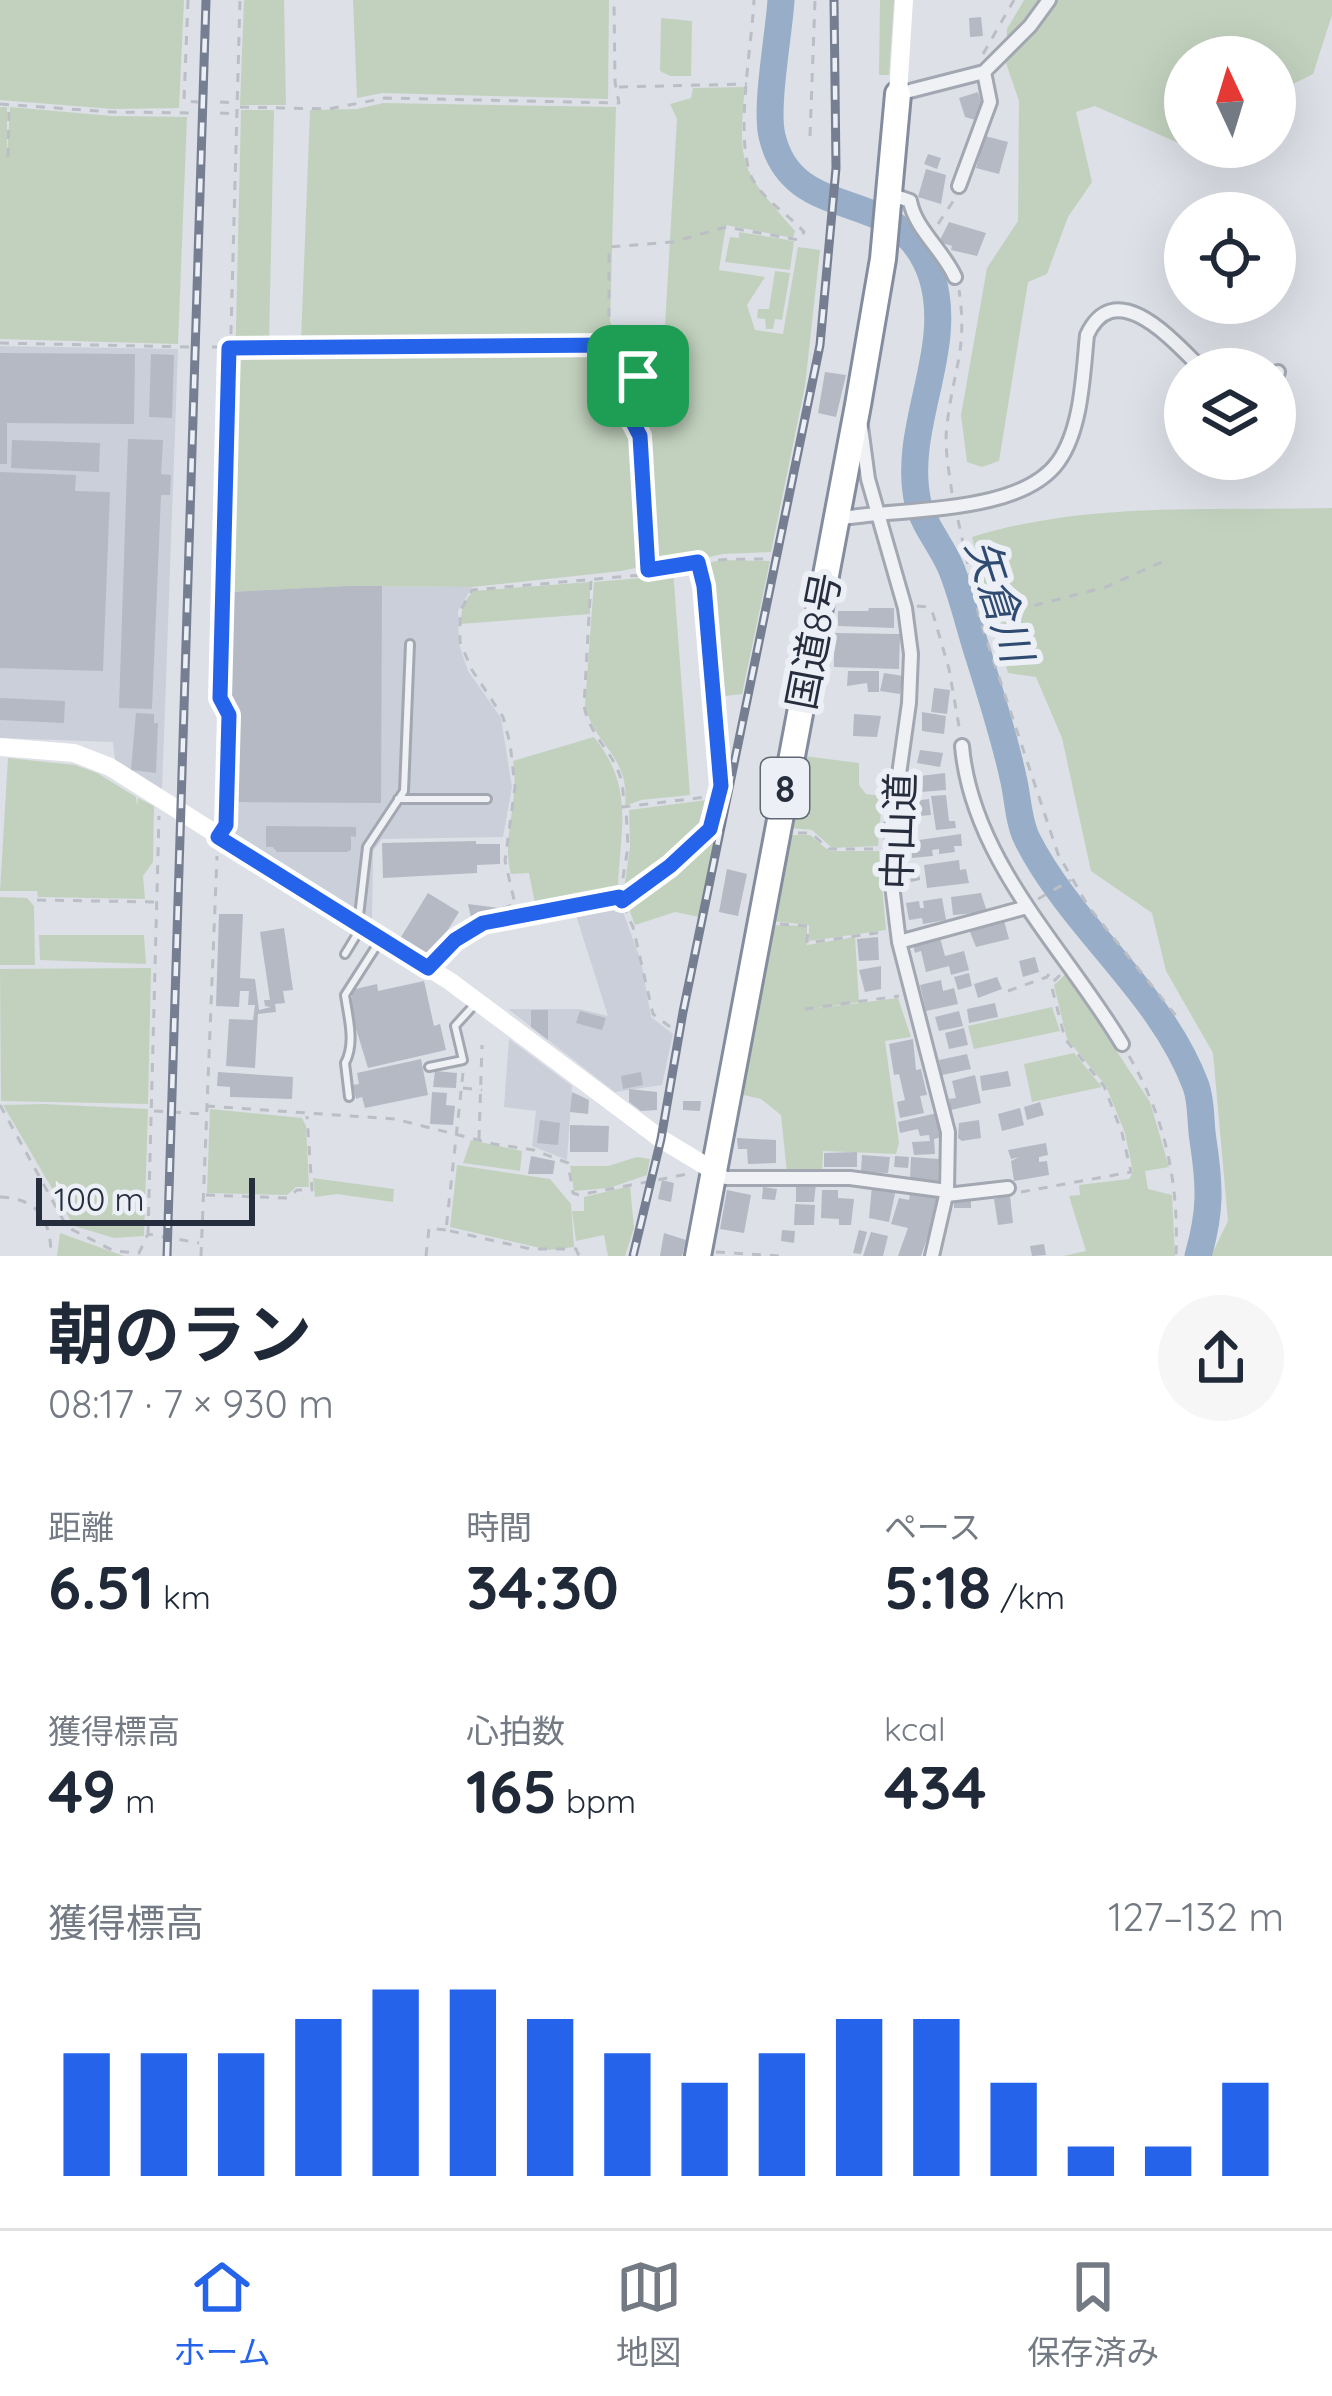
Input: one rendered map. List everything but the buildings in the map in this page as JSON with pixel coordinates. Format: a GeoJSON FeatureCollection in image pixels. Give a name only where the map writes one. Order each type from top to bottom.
{"type":"FeatureCollection","features":[{"type":"Feature","properties":{"kind":"highway","name":"国道8号"},"geometry":{"type":"LineString","coordinates":[[698,1254],[706,1167],[760,923],[836,520],[857,472],[858,405],[883,259],[898,94]]}},
{"type":"Feature","properties":{"kind":"street"},"geometry":{"type":"LineString","coordinates":[[904,0],[898,94],[985,72],[1049,0]]}},
{"type":"Feature","properties":{"kind":"street"},"geometry":{"type":"LineString","coordinates":[[959,186],[990,102],[985,72]]}},
{"type":"Feature","properties":{"kind":"street"},"geometry":{"type":"LineString","coordinates":[[890,197],[910,201],[913,215],[955,277]]}},
{"type":"Feature","properties":{"kind":"street"},"geometry":{"type":"LineString","coordinates":[[836,520],[988,502],[1024,490],[1057,464],[1070,438],[1087,334],[1094,319],[1117,313],[1150,317],[1181,348]]}},
{"type":"Feature","properties":{"kind":"street","name":"中山道"},"geometry":{"type":"LineString","coordinates":[[857,472],[875,512],[904,608],[911,678],[892,848],[898,936],[948,1132],[947,1194],[932,1256]]}},
{"type":"Feature","properties":{"kind":"street"},"geometry":{"type":"LineString","coordinates":[[962,746],[963,765],[1001,864],[1122,1044]]}},
{"type":"Feature","properties":{"kind":"street"},"geometry":{"type":"LineString","coordinates":[[0,747],[55,750],[92,759],[160,798],[359,927],[451,977],[478,1002],[726,1178],[850,1178],[947,1194],[1008,1188]]}},
{"type":"Feature","properties":{"kind":"street"},"geometry":{"type":"LineString","coordinates":[[898,936],[1030,904]]}},
{"type":"Feature","properties":{"kind":"lane"},"geometry":{"type":"LineString","coordinates":[[345,954],[359,927],[367,847],[404,791],[410,644]]}},
{"type":"Feature","properties":{"kind":"lane"},"geometry":{"type":"LineString","coordinates":[[398,800],[488,799]]}},
{"type":"Feature","properties":{"kind":"lane"},"geometry":{"type":"LineString","coordinates":[[349,1097],[345,1063],[351,1036],[345,995],[381,939]]}},
{"type":"Feature","properties":{"kind":"lane"},"geometry":{"type":"LineString","coordinates":[[429,1067],[463,1060],[455,1026],[478,1002]]}},
{"type":"Feature","properties":{"kind":"path"},"geometry":{"type":"LineString","coordinates":[[188,0],[184,101],[199,102]]}},
{"type":"Feature","properties":{"kind":"path"},"geometry":{"type":"LineString","coordinates":[[201,1256],[218,837],[226,825],[229,715],[220,698],[240,0]]}},
{"type":"Feature","properties":{"kind":"path"},"geometry":{"type":"LineString","coordinates":[[220,113],[237,108],[329,109],[385,98],[619,103],[614,0]]}},
{"type":"Feature","properties":{"kind":"path"},"geometry":{"type":"LineString","coordinates":[[648,570],[640,436],[627,411],[638,367],[613,345],[607,319],[609,247],[673,242],[726,227],[800,240],[804,232],[752,178],[744,132],[754,0]]}},
{"type":"Feature","properties":{"kind":"path"},"geometry":{"type":"LineString","coordinates":[[810,136],[815,0]]}},
{"type":"Feature","properties":{"kind":"path"},"geometry":{"type":"LineString","coordinates":[[985,72],[980,59],[1014,0]]}},
{"type":"Feature","properties":{"kind":"path"},"geometry":{"type":"LineString","coordinates":[[617,87],[749,83]]}},
{"type":"Feature","properties":{"kind":"path"},"geometry":{"type":"LineString","coordinates":[[220,102],[237,108]]}},
{"type":"Feature","properties":{"kind":"path"},"geometry":{"type":"LineString","coordinates":[[0,104],[198,112]]}},
{"type":"Feature","properties":{"kind":"path"},"geometry":{"type":"LineString","coordinates":[[8,157],[9,105]]}},
{"type":"Feature","properties":{"kind":"path"},"geometry":{"type":"LineString","coordinates":[[931,236],[959,186]]}},
{"type":"Feature","properties":{"kind":"path"},"geometry":{"type":"LineString","coordinates":[[955,277],[964,326],[946,430],[952,504],[980,620],[1070,881],[1177,1017]]}},
{"type":"Feature","properties":{"kind":"path"},"geometry":{"type":"LineString","coordinates":[[0,343],[191,347]]}},
{"type":"Feature","properties":{"kind":"path"},"geometry":{"type":"LineString","coordinates":[[212,347],[613,345]]}},
{"type":"Feature","properties":{"kind":"path"},"geometry":{"type":"LineString","coordinates":[[518,917],[506,861],[515,787],[510,742],[503,717],[460,642],[460,611],[472,590],[641,575],[648,570],[742,557],[769,559]]}},
{"type":"Feature","properties":{"kind":"path"},"geometry":{"type":"LineString","coordinates":[[980,620],[1106,587],[1164,561]]}},
{"type":"Feature","properties":{"kind":"path"},"geometry":{"type":"LineString","coordinates":[[428,968],[474,927],[621,899],[712,831],[721,786],[698,562]]}},
{"type":"Feature","properties":{"kind":"path"},"geometry":{"type":"LineString","coordinates":[[591,580],[584,706],[588,724],[616,760],[628,847],[621,899],[643,962],[653,1014],[673,1029]]}},
{"type":"Feature","properties":{"kind":"path"},"geometry":{"type":"LineString","coordinates":[[904,608],[920,605],[933,614],[950,669],[962,746]]}},
{"type":"Feature","properties":{"kind":"path"},"geometry":{"type":"LineString","coordinates":[[626,808],[706,795],[716,799]]}},
{"type":"Feature","properties":{"kind":"path"},"geometry":{"type":"LineString","coordinates":[[0,1105],[67,1227],[114,1251],[140,1253],[148,1234],[160,798]]}},
{"type":"Feature","properties":{"kind":"path"},"geometry":{"type":"LineString","coordinates":[[777,832],[811,833],[829,849],[892,848]]}},
{"type":"Feature","properties":{"kind":"path"},"geometry":{"type":"LineString","coordinates":[[1030,904],[1070,881]]}},
{"type":"Feature","properties":{"kind":"path"},"geometry":{"type":"LineString","coordinates":[[37,900],[157,902]]}},
{"type":"Feature","properties":{"kind":"path"},"geometry":{"type":"LineString","coordinates":[[760,923],[808,926],[807,943],[898,936]]}},
{"type":"Feature","properties":{"kind":"path"},"geometry":{"type":"LineString","coordinates":[[1008,991],[1047,977],[1065,961]]}},
{"type":"Feature","properties":{"kind":"path"},"geometry":{"type":"LineString","coordinates":[[1008,1188],[1018,1192],[1131,1172],[1104,1086],[1065,1039],[1051,984],[1065,961]]}},
{"type":"Feature","properties":{"kind":"path"},"geometry":{"type":"LineString","coordinates":[[805,1009],[911,994]]}},
{"type":"Feature","properties":{"kind":"path"},"geometry":{"type":"LineString","coordinates":[[1122,1044],[1150,1091],[1172,1163],[1178,1198],[1177,1256]]}},
{"type":"Feature","properties":{"kind":"path"},"geometry":{"type":"LineString","coordinates":[[479,1140],[482,1045]]}},
{"type":"Feature","properties":{"kind":"path"},"geometry":{"type":"LineString","coordinates":[[446,1230],[463,1060]]}},
{"type":"Feature","properties":{"kind":"path"},"geometry":{"type":"LineString","coordinates":[[461,1088],[482,1090]]}},
{"type":"Feature","properties":{"kind":"path"},"geometry":{"type":"LineString","coordinates":[[206,1106],[394,1119],[534,1150],[568,1163],[573,1193],[579,1196],[706,1167]]}},
{"type":"Feature","properties":{"kind":"path"},"geometry":{"type":"LineString","coordinates":[[152,1111],[206,1114]]}},
{"type":"Feature","properties":{"kind":"path"},"geometry":{"type":"LineString","coordinates":[[204,1195],[288,1198],[297,1190],[312,1190],[307,1114]]}},
{"type":"Feature","properties":{"kind":"path"},"geometry":{"type":"LineString","coordinates":[[0,1197],[20,1198],[35,1207],[50,1238],[51,1256]]}},
{"type":"Feature","properties":{"kind":"path"},"geometry":{"type":"LineString","coordinates":[[426,1256],[429,1228],[531,1252],[576,1249],[579,1256]]}},
{"type":"Feature","properties":{"kind":"path"},"geometry":{"type":"LineString","coordinates":[[148,1234],[201,1244]]}},
{"type":"Feature","properties":{"kind":"path"},"geometry":{"type":"LineString","coordinates":[[698,1254],[780,1256]]}},
{"type":"Feature","properties":{"kind":"shaded area"},"geometry":{"type":"Polygon","coordinates":[[[0,346],[178,349],[162,790],[115,760],[113,742],[0,738],[0,346]]]}},
{"type":"Feature","properties":{"kind":"shaded area"},"geometry":{"type":"Polygon","coordinates":[[[472,587],[458,611],[459,644],[468,671],[501,718],[512,787],[503,837],[382,839],[373,851],[372,920],[231,831],[232,714],[225,695],[227,592],[472,587]]]}},
{"type":"Feature","properties":{"kind":"shaded area"},"geometry":{"type":"Polygon","coordinates":[[[619,901],[641,961],[651,1017],[673,1034],[662,1085],[615,1092],[508,1009],[580,1009],[608,1016],[574,909],[619,901]]]}},
{"type":"Feature","properties":{"kind":"shaded area"},"geometry":{"type":"Polygon","coordinates":[[[509,1039],[572,1086],[567,1160],[532,1146],[536,1111],[504,1107],[509,1039]]]}},
{"type":"Feature","properties":{"kind":"green space"},"geometry":{"type":"Polygon","coordinates":[[[0,0],[184,0],[179,108],[112,109],[0,100],[0,0]]]}},
{"type":"Feature","properties":{"kind":"green space"},"geometry":{"type":"Polygon","coordinates":[[[244,0],[284,0],[286,105],[240,105],[244,0]]]}},
{"type":"Feature","properties":{"kind":"green space"},"geometry":{"type":"Polygon","coordinates":[[[353,0],[609,0],[608,99],[382,93],[357,98],[353,0]]]}},
{"type":"Feature","properties":{"kind":"green space"},"geometry":{"type":"Polygon","coordinates":[[[880,0],[894,0],[889,75],[879,75],[880,0]]]}},
{"type":"Feature","properties":{"kind":"green space"},"geometry":{"type":"Polygon","coordinates":[[[1024,0],[1332,0],[1332,15],[1313,74],[1296,82],[1296,36],[1164,36],[1164,137],[1095,106],[1076,112],[1092,182],[1068,217],[1047,274],[1028,282],[999,461],[982,467],[967,462],[961,415],[987,268],[1018,221],[1019,101],[1006,63],[1007,29],[1024,0]]]}},
{"type":"Feature","properties":{"kind":"green space"},"geometry":{"type":"Polygon","coordinates":[[[661,18],[692,21],[691,76],[660,71],[661,18]]]}},
{"type":"Feature","properties":{"kind":"green space"},"geometry":{"type":"Polygon","coordinates":[[[745,87],[742,136],[747,167],[795,231],[793,238],[726,225],[719,270],[765,277],[747,305],[755,330],[783,334],[798,247],[820,250],[805,386],[771,552],[472,587],[230,592],[241,110],[274,110],[269,343],[301,342],[310,110],[383,103],[616,107],[610,320],[616,344],[637,357],[644,356],[651,333],[665,326],[677,119],[670,104],[691,98],[693,88],[745,87]]]}},
{"type":"Feature","properties":{"kind":"green space"},"geometry":{"type":"Polygon","coordinates":[[[0,107],[7,107],[7,158],[10,107],[187,117],[178,344],[0,339],[0,107]]]}},
{"type":"Feature","properties":{"kind":"green space"},"geometry":{"type":"Polygon","coordinates":[[[739,232],[794,241],[790,270],[725,262],[730,237],[739,238],[739,232]]]}},
{"type":"Feature","properties":{"kind":"green space"},"geometry":{"type":"Polygon","coordinates":[[[775,271],[790,273],[782,320],[775,319],[773,329],[766,329],[765,319],[757,318],[758,309],[769,309],[775,271]]]}},
{"type":"Feature","properties":{"kind":"green space"},"geometry":{"type":"Polygon","coordinates":[[[1332,508],[1332,1256],[1211,1256],[1228,1221],[1213,1053],[1166,971],[1152,913],[1091,871],[1062,738],[1036,677],[1008,673],[972,537],[1105,513],[1332,508]]]}},
{"type":"Feature","properties":{"kind":"green space"},"geometry":{"type":"Polygon","coordinates":[[[721,560],[770,561],[742,694],[716,697],[700,565],[721,560]]]}},
{"type":"Feature","properties":{"kind":"green space"},"geometry":{"type":"Polygon","coordinates":[[[661,569],[673,570],[690,795],[625,806],[622,774],[585,705],[594,582],[641,578],[661,569]]]}},
{"type":"Feature","properties":{"kind":"green space"},"geometry":{"type":"Polygon","coordinates":[[[590,582],[590,614],[460,624],[463,604],[473,591],[590,582]]]}},
{"type":"Feature","properties":{"kind":"green space"},"geometry":{"type":"Polygon","coordinates":[[[594,737],[620,791],[618,888],[614,893],[536,909],[529,873],[511,874],[513,761],[594,737]]]}},
{"type":"Feature","properties":{"kind":"green space"},"geometry":{"type":"Polygon","coordinates":[[[804,756],[859,763],[859,785],[866,794],[882,796],[878,846],[832,848],[812,830],[791,828],[804,756]]]}},
{"type":"Feature","properties":{"kind":"green space"},"geometry":{"type":"Polygon","coordinates":[[[8,758],[75,765],[136,797],[137,806],[138,798],[154,806],[153,862],[143,876],[145,899],[38,897],[37,891],[0,891],[8,758]]]}},
{"type":"Feature","properties":{"kind":"green space"},"geometry":{"type":"Polygon","coordinates":[[[714,799],[711,815],[693,843],[623,897],[629,810],[714,799]]]}},
{"type":"Feature","properties":{"kind":"green space"},"geometry":{"type":"Polygon","coordinates":[[[709,833],[717,839],[699,917],[675,912],[635,925],[626,901],[709,833]]]}},
{"type":"Feature","properties":{"kind":"green space"},"geometry":{"type":"Polygon","coordinates":[[[789,835],[810,835],[829,851],[879,851],[886,930],[809,941],[809,925],[772,921],[789,835]]]}},
{"type":"Feature","properties":{"kind":"green space"},"geometry":{"type":"Polygon","coordinates":[[[0,897],[27,898],[34,906],[35,965],[0,965],[0,897]]]}},
{"type":"Feature","properties":{"kind":"green space"},"geometry":{"type":"Polygon","coordinates":[[[771,925],[807,926],[807,945],[855,937],[859,1002],[804,1010],[898,998],[911,1037],[885,1041],[899,1143],[896,1154],[823,1151],[822,1173],[787,1173],[781,1115],[761,1099],[739,1094],[771,925]]]}},
{"type":"Feature","properties":{"kind":"green space"},"geometry":{"type":"Polygon","coordinates":[[[39,935],[144,935],[146,964],[40,960],[39,935]]]}},
{"type":"Feature","properties":{"kind":"green space"},"geometry":{"type":"Polygon","coordinates":[[[151,968],[148,1104],[1,1101],[0,969],[151,968]]]}},
{"type":"Feature","properties":{"kind":"green space"},"geometry":{"type":"Polygon","coordinates":[[[1066,974],[1150,1102],[1169,1167],[1145,1171],[1148,1189],[1172,1195],[1175,1256],[1063,1256],[1086,1251],[1069,1196],[1080,1195],[1079,1185],[1129,1179],[1133,1172],[1125,1133],[1106,1086],[1067,1039],[1054,985],[1066,974]]]}},
{"type":"Feature","properties":{"kind":"green space"},"geometry":{"type":"Polygon","coordinates":[[[1052,1007],[1060,1031],[974,1049],[968,1026],[1052,1007]]]}},
{"type":"Feature","properties":{"kind":"green space"},"geometry":{"type":"Polygon","coordinates":[[[1074,1053],[1102,1087],[1032,1102],[1024,1064],[1074,1053]]]}},
{"type":"Feature","properties":{"kind":"green space"},"geometry":{"type":"Polygon","coordinates":[[[3,1105],[148,1109],[144,1236],[114,1238],[74,1226],[3,1105]]]}},
{"type":"Feature","properties":{"kind":"green space"},"geometry":{"type":"Polygon","coordinates":[[[210,1109],[302,1118],[309,1187],[296,1187],[287,1195],[207,1193],[210,1109]]]}},
{"type":"Feature","properties":{"kind":"green space"},"geometry":{"type":"Polygon","coordinates":[[[471,1140],[522,1151],[520,1171],[463,1163],[471,1140]]]}},
{"type":"Feature","properties":{"kind":"green space"},"geometry":{"type":"Polygon","coordinates":[[[637,1157],[650,1159],[647,1175],[609,1188],[574,1191],[570,1166],[608,1166],[637,1157]]]}},
{"type":"Feature","properties":{"kind":"green space"},"geometry":{"type":"Polygon","coordinates":[[[457,1165],[550,1179],[571,1204],[574,1247],[549,1250],[450,1227],[457,1165]]]}},
{"type":"Feature","properties":{"kind":"green space"},"geometry":{"type":"Polygon","coordinates":[[[313,1178],[394,1189],[393,1202],[337,1194],[315,1197],[313,1178]]]}},
{"type":"Feature","properties":{"kind":"green space"},"geometry":{"type":"Polygon","coordinates":[[[630,1186],[634,1228],[625,1256],[608,1256],[604,1235],[576,1241],[572,1211],[584,1211],[584,1197],[630,1186]]]}},
{"type":"Feature","properties":{"kind":"green space"},"geometry":{"type":"Polygon","coordinates":[[[60,1233],[124,1256],[57,1256],[60,1233]]]}},
{"type":"Feature","properties":{"kind":"waterway","name":"矢倉川"},"geometry":{"type":"LineString","coordinates":[[781,0],[770,123],[784,165],[802,184],[897,227],[917,247],[932,277],[937,333],[916,446],[918,503],[959,589],[1027,839],[1067,902],[1161,1020],[1196,1086],[1208,1185],[1198,1256]]}},
{"type":"Feature","properties":{"kind":"railway"},"geometry":{"type":"LineString","coordinates":[[167,1256],[206,0]]}},
{"type":"Feature","properties":{"kind":"railway"},"geometry":{"type":"LineString","coordinates":[[633,1256],[661,1139],[820,345],[836,168],[834,0]]}},
{"type":"Feature","properties":{"kind":"route"},"geometry":{"type":"LineString","coordinates":[[613,345],[631,358],[638,376],[627,411],[640,436],[648,570],[698,562],[704,586],[721,786],[710,829],[622,901],[619,897],[483,923],[455,940],[428,968],[218,837],[226,825],[229,715],[220,698],[229,348],[613,345]]}}]}
